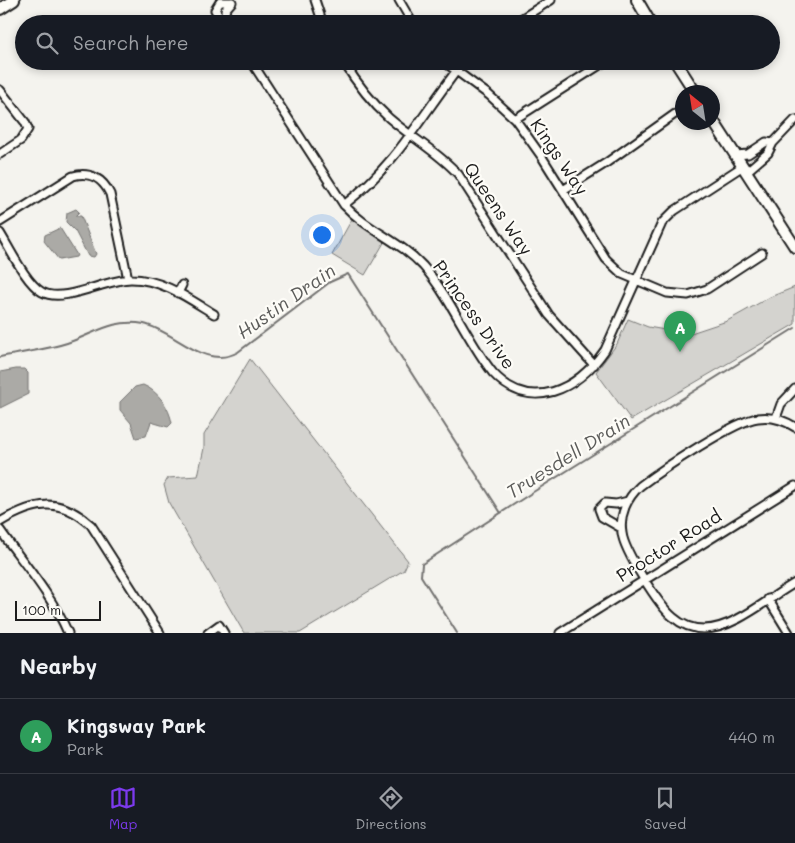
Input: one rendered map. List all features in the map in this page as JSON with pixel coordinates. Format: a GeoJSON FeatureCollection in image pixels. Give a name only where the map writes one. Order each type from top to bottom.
{"type":"FeatureCollection","features":[{"type":"Feature","properties":{"kind":"street"},"geometry":{"type":"LineString","coordinates":[[0,9],[14,0]]}},
{"type":"Feature","properties":{"kind":"street"},"geometry":{"type":"LineString","coordinates":[[315,0],[320,15]]}},
{"type":"Feature","properties":{"kind":"street"},"geometry":{"type":"LineString","coordinates":[[399,0],[408,15]]}},
{"type":"Feature","properties":{"kind":"street"},"geometry":{"type":"LineString","coordinates":[[528,15],[551,0]]}},
{"type":"Feature","properties":{"kind":"street"},"geometry":{"type":"LineString","coordinates":[[637,0],[646,15]]}},
{"type":"Feature","properties":{"kind":"street"},"geometry":{"type":"LineString","coordinates":[[224,15],[227,7],[233,1]]}},
{"type":"Feature","properties":{"kind":"street","name":"Princess Drive"},"geometry":{"type":"LineString","coordinates":[[257,70],[344,205],[363,223],[404,249],[423,266],[489,368],[506,385],[529,394],[552,393],[573,383],[594,365],[605,350],[658,228],[666,217],[768,153],[772,143],[795,120]]}},
{"type":"Feature","properties":{"kind":"street","name":"Queens Way"},"geometry":{"type":"LineString","coordinates":[[350,70],[375,104],[443,159],[458,174],[549,315],[594,365]]}},
{"type":"Feature","properties":{"kind":"street"},"geometry":{"type":"LineString","coordinates":[[515,119],[592,70]]}},
{"type":"Feature","properties":{"kind":"street"},"geometry":{"type":"LineString","coordinates":[[681,70],[690,85]]}},
{"type":"Feature","properties":{"kind":"street"},"geometry":{"type":"LineString","coordinates":[[344,205],[380,173],[411,135],[456,71]]}},
{"type":"Feature","properties":{"kind":"street","name":"Kings Way"},"geometry":{"type":"LineString","coordinates":[[456,71],[489,95],[515,119],[563,190],[608,262],[622,274],[667,293],[688,295],[706,289],[762,253]]}},
{"type":"Feature","properties":{"kind":"street"},"geometry":{"type":"LineString","coordinates":[[0,90],[25,122],[28,129],[22,140],[0,154]]}},
{"type":"Feature","properties":{"kind":"street"},"geometry":{"type":"LineString","coordinates":[[563,190],[606,163],[675,114]]}},
{"type":"Feature","properties":{"kind":"street"},"geometry":{"type":"LineString","coordinates":[[719,130],[795,247]]}},
{"type":"Feature","properties":{"kind":"street","name":"Princess Drive"},"geometry":{"type":"LineString","coordinates":[[736,156],[748,154],[766,142],[772,143]]}},
{"type":"Feature","properties":{"kind":"street"},"geometry":{"type":"LineString","coordinates":[[0,222],[73,176],[92,175],[104,183],[110,194],[128,279]]}},
{"type":"Feature","properties":{"kind":"street"},"geometry":{"type":"LineString","coordinates":[[0,233],[32,284],[47,294],[62,295],[128,279],[156,282],[214,314]]}},
{"type":"Feature","properties":{"kind":"street"},"geometry":{"type":"LineString","coordinates":[[178,293],[182,285]]}},
{"type":"Feature","properties":{"kind":"street"},"geometry":{"type":"LineString","coordinates":[[776,418],[781,404],[795,388]]}},
{"type":"Feature","properties":{"kind":"street"},"geometry":{"type":"LineString","coordinates":[[795,427],[776,418],[758,418],[739,423],[646,482],[628,501],[622,515],[621,528],[627,549],[669,614],[681,623],[696,628],[711,628],[726,624],[795,582]]}},
{"type":"Feature","properties":{"kind":"street","name":"Proctor Road"},"geometry":{"type":"LineString","coordinates":[[560,633],[795,486]]}},
{"type":"Feature","properties":{"kind":"street"},"geometry":{"type":"LineString","coordinates":[[621,528],[602,517],[599,509],[605,503],[616,504],[628,501]]}},
{"type":"Feature","properties":{"kind":"street"},"geometry":{"type":"LineString","coordinates":[[0,522],[24,508],[38,505],[54,505],[78,513],[91,525],[160,633]]}},
{"type":"Feature","properties":{"kind":"street"},"geometry":{"type":"LineString","coordinates":[[0,530],[39,581],[59,613],[68,633]]}},
{"type":"Feature","properties":{"kind":"street"},"geometry":{"type":"LineString","coordinates":[[768,599],[789,633]]}},
{"type":"Feature","properties":{"kind":"street"},"geometry":{"type":"LineString","coordinates":[[208,633],[220,625],[224,633]]}},
{"type":"Feature","properties":{"kind":"shaded area"},"geometry":{"type":"Polygon","coordinates":[[[76,209],[79,212],[75,216],[81,216],[96,254],[94,257],[88,256],[75,231],[66,222],[67,213],[76,209]]]}},
{"type":"Feature","properties":{"kind":"shaded area"},"geometry":{"type":"Polygon","coordinates":[[[352,219],[385,241],[365,275],[332,255],[352,219]]]}},
{"type":"Feature","properties":{"kind":"shaded area"},"geometry":{"type":"Polygon","coordinates":[[[60,228],[77,255],[76,257],[59,260],[44,241],[45,235],[60,228]]]}},
{"type":"Feature","properties":{"kind":"shaded area"},"geometry":{"type":"Polygon","coordinates":[[[795,287],[795,324],[631,420],[596,372],[617,344],[628,319],[648,327],[688,334],[727,321],[770,297],[795,287]]]}},
{"type":"Feature","properties":{"kind":"shaded area"},"geometry":{"type":"Polygon","coordinates":[[[250,359],[408,561],[404,570],[300,633],[244,633],[169,503],[164,485],[168,478],[198,476],[204,448],[204,435],[250,359]]]}},
{"type":"Feature","properties":{"kind":"shaded area"},"geometry":{"type":"Polygon","coordinates":[[[24,369],[28,373],[28,394],[0,408],[0,372],[24,369]]]}},
{"type":"Feature","properties":{"kind":"shaded area"},"geometry":{"type":"Polygon","coordinates":[[[143,385],[162,400],[172,423],[168,427],[151,422],[146,436],[136,438],[131,423],[120,410],[120,402],[135,387],[143,385]]]}},
{"type":"Feature","properties":{"kind":"waterway","name":"Hustin Drain"},"geometry":{"type":"LineString","coordinates":[[0,357],[59,345],[123,323],[144,324],[156,328],[202,353],[214,357],[226,357],[238,352],[330,282],[348,274],[501,513]]}},
{"type":"Feature","properties":{"kind":"waterway","name":"Truesdell Drain"},"geometry":{"type":"LineString","coordinates":[[457,633],[421,576],[422,564],[795,328]]}},
{"type":"Feature","properties":{"kind":"place","name":"Kingsway Park"},"geometry":{"type":"Point","coordinates":[680,352]}}]}
